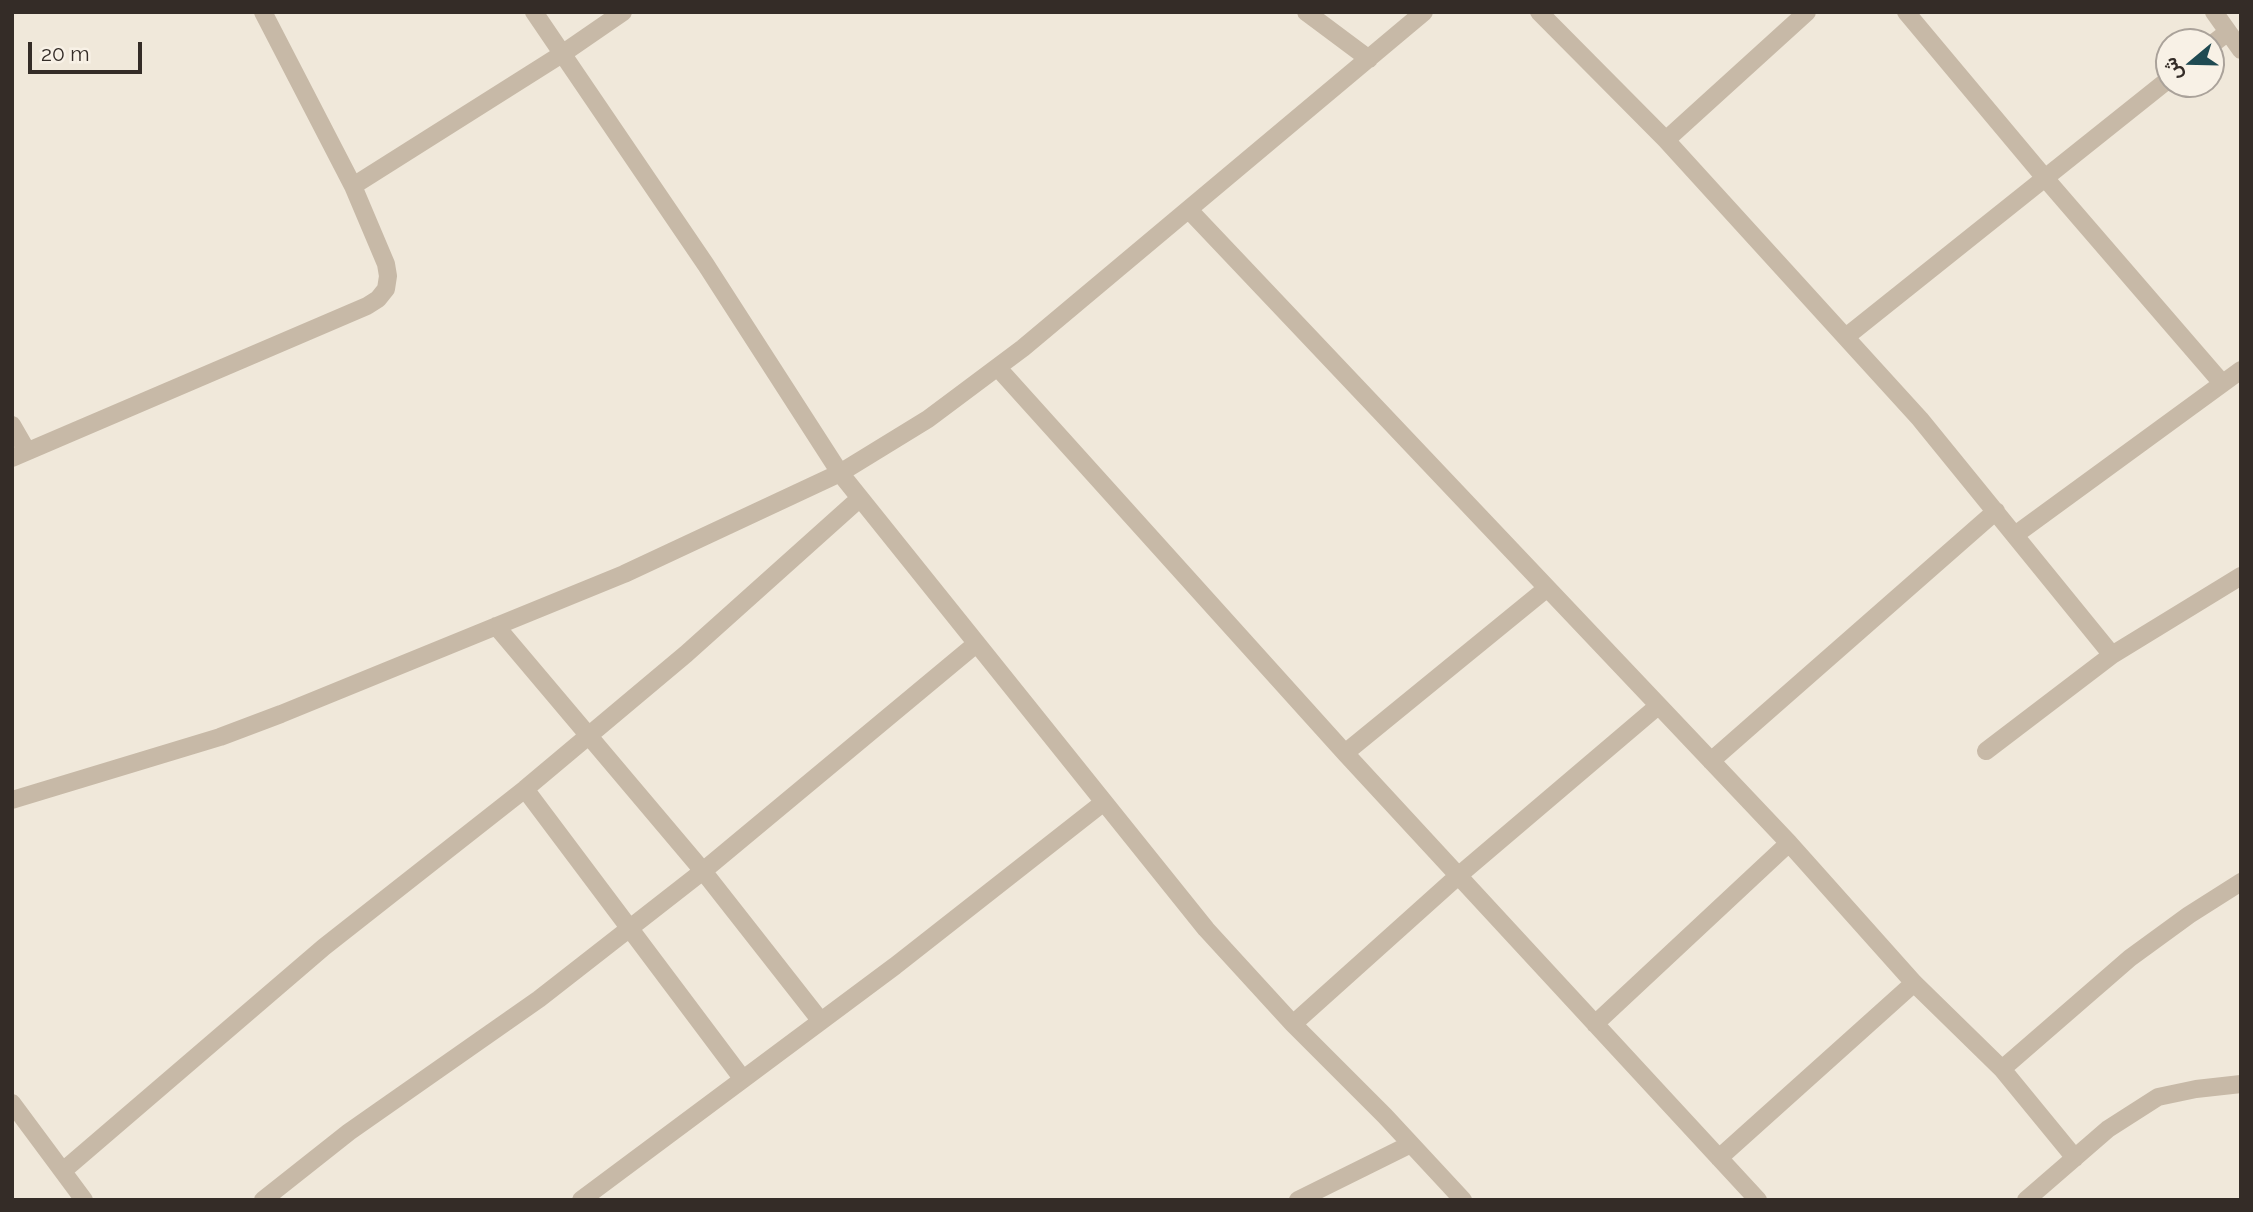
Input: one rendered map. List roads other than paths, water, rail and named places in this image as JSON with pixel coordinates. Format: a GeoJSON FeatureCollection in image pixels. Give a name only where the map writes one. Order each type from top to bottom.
{"type":"FeatureCollection","features":[{"type":"Feature","properties":{"kind":"street"},"geometry":{"type":"LineString","coordinates":[[12,425],[19,454],[344,317],[378,299],[386,289],[386,264],[353,186],[263,12]]}},
{"type":"Feature","properties":{"kind":"street"},"geometry":{"type":"LineString","coordinates":[[534,12],[706,265],[839,473],[859,499],[1206,929],[1293,1024],[1463,1200]]}},
{"type":"Feature","properties":{"kind":"street"},"geometry":{"type":"LineString","coordinates":[[353,186],[562,54],[622,12]]}},
{"type":"Feature","properties":{"kind":"street"},"geometry":{"type":"LineString","coordinates":[[1306,12],[1369,59]]}},
{"type":"Feature","properties":{"kind":"street"},"geometry":{"type":"LineString","coordinates":[[12,800],[220,737],[624,574],[839,473],[928,419],[998,368],[1190,211],[1424,12]]}},
{"type":"Feature","properties":{"kind":"street"},"geometry":{"type":"LineString","coordinates":[[1539,12],[1666,140],[1847,336],[1920,419],[2112,655]]}},
{"type":"Feature","properties":{"kind":"street"},"geometry":{"type":"LineString","coordinates":[[1666,140],[1808,12]]}},
{"type":"Feature","properties":{"kind":"street"},"geometry":{"type":"LineString","coordinates":[[1906,12],[2222,383]]}},
{"type":"Feature","properties":{"kind":"street"},"geometry":{"type":"LineString","coordinates":[[2214,12],[2241,50]]}},
{"type":"Feature","properties":{"kind":"street"},"geometry":{"type":"LineString","coordinates":[[1847,336],[2155,90]]}},
{"type":"Feature","properties":{"kind":"street"},"geometry":{"type":"LineString","coordinates":[[1190,211],[1789,843],[1914,983],[2002,1069],[2075,1158]]}},
{"type":"Feature","properties":{"kind":"street"},"geometry":{"type":"LineString","coordinates":[[998,368],[1345,753],[1758,1200]]}},
{"type":"Feature","properties":{"kind":"street"},"geometry":{"type":"LineString","coordinates":[[2015,535],[2241,370]]}},
{"type":"Feature","properties":{"kind":"street"},"geometry":{"type":"LineString","coordinates":[[64,1170],[324,947],[525,789],[686,654],[859,499]]}},
{"type":"Feature","properties":{"kind":"street"},"geometry":{"type":"LineString","coordinates":[[1710,761],[1996,511]]}},
{"type":"Feature","properties":{"kind":"street"},"geometry":{"type":"LineString","coordinates":[[1986,751],[2112,655],[2241,576]]}},
{"type":"Feature","properties":{"kind":"street"},"geometry":{"type":"LineString","coordinates":[[1345,753],[1546,589]]}},
{"type":"Feature","properties":{"kind":"street"},"geometry":{"type":"LineString","coordinates":[[496,626],[703,871],[820,1020]]}},
{"type":"Feature","properties":{"kind":"street"},"geometry":{"type":"LineString","coordinates":[[263,1200],[349,1132],[539,999],[703,871],[976,644]]}},
{"type":"Feature","properties":{"kind":"street"},"geometry":{"type":"LineString","coordinates":[[1293,1024],[1458,876],[1658,706]]}},
{"type":"Feature","properties":{"kind":"street"},"geometry":{"type":"LineString","coordinates":[[525,789],[742,1078]]}},
{"type":"Feature","properties":{"kind":"street"},"geometry":{"type":"LineString","coordinates":[[581,1200],[895,966],[1104,802]]}},
{"type":"Feature","properties":{"kind":"street"},"geometry":{"type":"LineString","coordinates":[[1595,1024],[1789,843]]}},
{"type":"Feature","properties":{"kind":"street"},"geometry":{"type":"LineString","coordinates":[[2002,1069],[2130,958],[2241,881]]}},
{"type":"Feature","properties":{"kind":"street"},"geometry":{"type":"LineString","coordinates":[[1719,1158],[1914,983]]}},
{"type":"Feature","properties":{"kind":"street"},"geometry":{"type":"LineString","coordinates":[[2026,1200],[2108,1129],[2158,1097],[2241,1084]]}},
{"type":"Feature","properties":{"kind":"street"},"geometry":{"type":"LineString","coordinates":[[12,1102],[64,1170],[83,1200]]}},
{"type":"Feature","properties":{"kind":"street"},"geometry":{"type":"LineString","coordinates":[[1298,1200],[1411,1144]]}}]}
